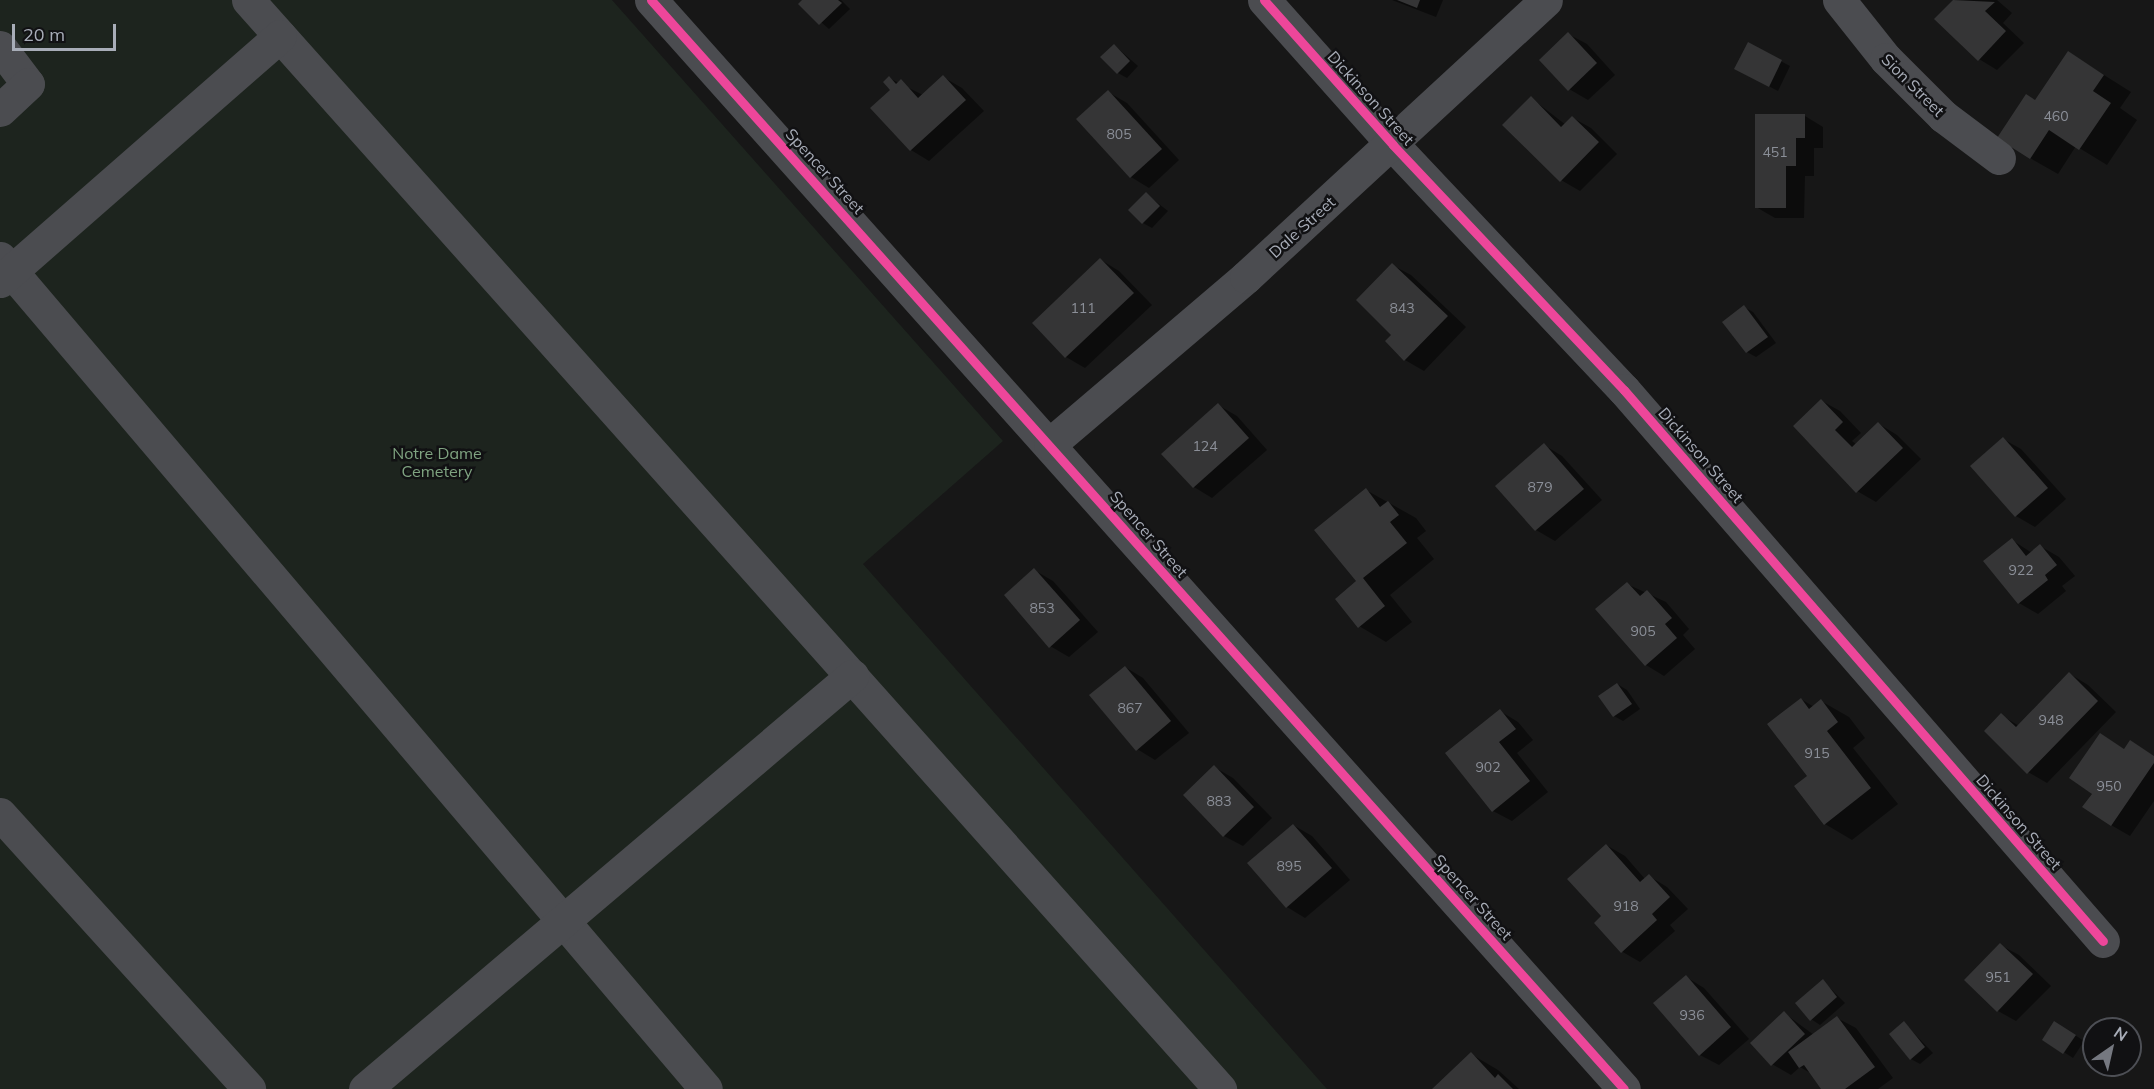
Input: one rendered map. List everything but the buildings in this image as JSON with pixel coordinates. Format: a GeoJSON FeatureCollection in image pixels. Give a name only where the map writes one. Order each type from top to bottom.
{"type":"FeatureCollection","features":[{"type":"Feature","properties":{"kind":"street"},"geometry":{"type":"LineString","coordinates":[[248,0],[1220,1089]]}},
{"type":"Feature","properties":{"kind":"street","name":"Spencer Street"},"geometry":{"type":"LineString","coordinates":[[651,0],[1624,1089]]}},
{"type":"Feature","properties":{"kind":"street","name":"Dickinson Street"},"geometry":{"type":"LineString","coordinates":[[1264,0],[1393,145],[1624,390],[2103,940]]}},
{"type":"Feature","properties":{"kind":"street","name":"Dale Street"},"geometry":{"type":"LineString","coordinates":[[1050,444],[1246,277],[1393,145],[1546,0]]}},
{"type":"Feature","properties":{"kind":"street","name":"Sion Street"},"geometry":{"type":"LineString","coordinates":[[1839,0],[1886,60],[1943,116],[1999,158]]}},
{"type":"Feature","properties":{"kind":"street"},"geometry":{"type":"LineString","coordinates":[[280,36],[4,270],[706,1089]]}},
{"type":"Feature","properties":{"kind":"street"},"geometry":{"type":"LineString","coordinates":[[0,47],[28,84],[0,111]]}},
{"type":"Feature","properties":{"kind":"street"},"geometry":{"type":"LineString","coordinates":[[364,1089],[852,676]]}},
{"type":"Feature","properties":{"kind":"street"},"geometry":{"type":"LineString","coordinates":[[0,814],[249,1089]]}},
{"type":"Feature","properties":{"kind":"green space","name":"Notre Dame Cemetery"},"geometry":{"type":"Polygon","coordinates":[[[0,0],[612,0],[1003,441],[863,564],[1327,1089],[0,1089],[0,0]]]}},
{"type":"Feature","properties":{"kind":"cycle path"},"geometry":{"type":"LineString","coordinates":[[651,0],[1624,1089]]}},
{"type":"Feature","properties":{"kind":"cycle path"},"geometry":{"type":"LineString","coordinates":[[1264,0],[1393,145],[1624,390],[2103,941]]}}]}
